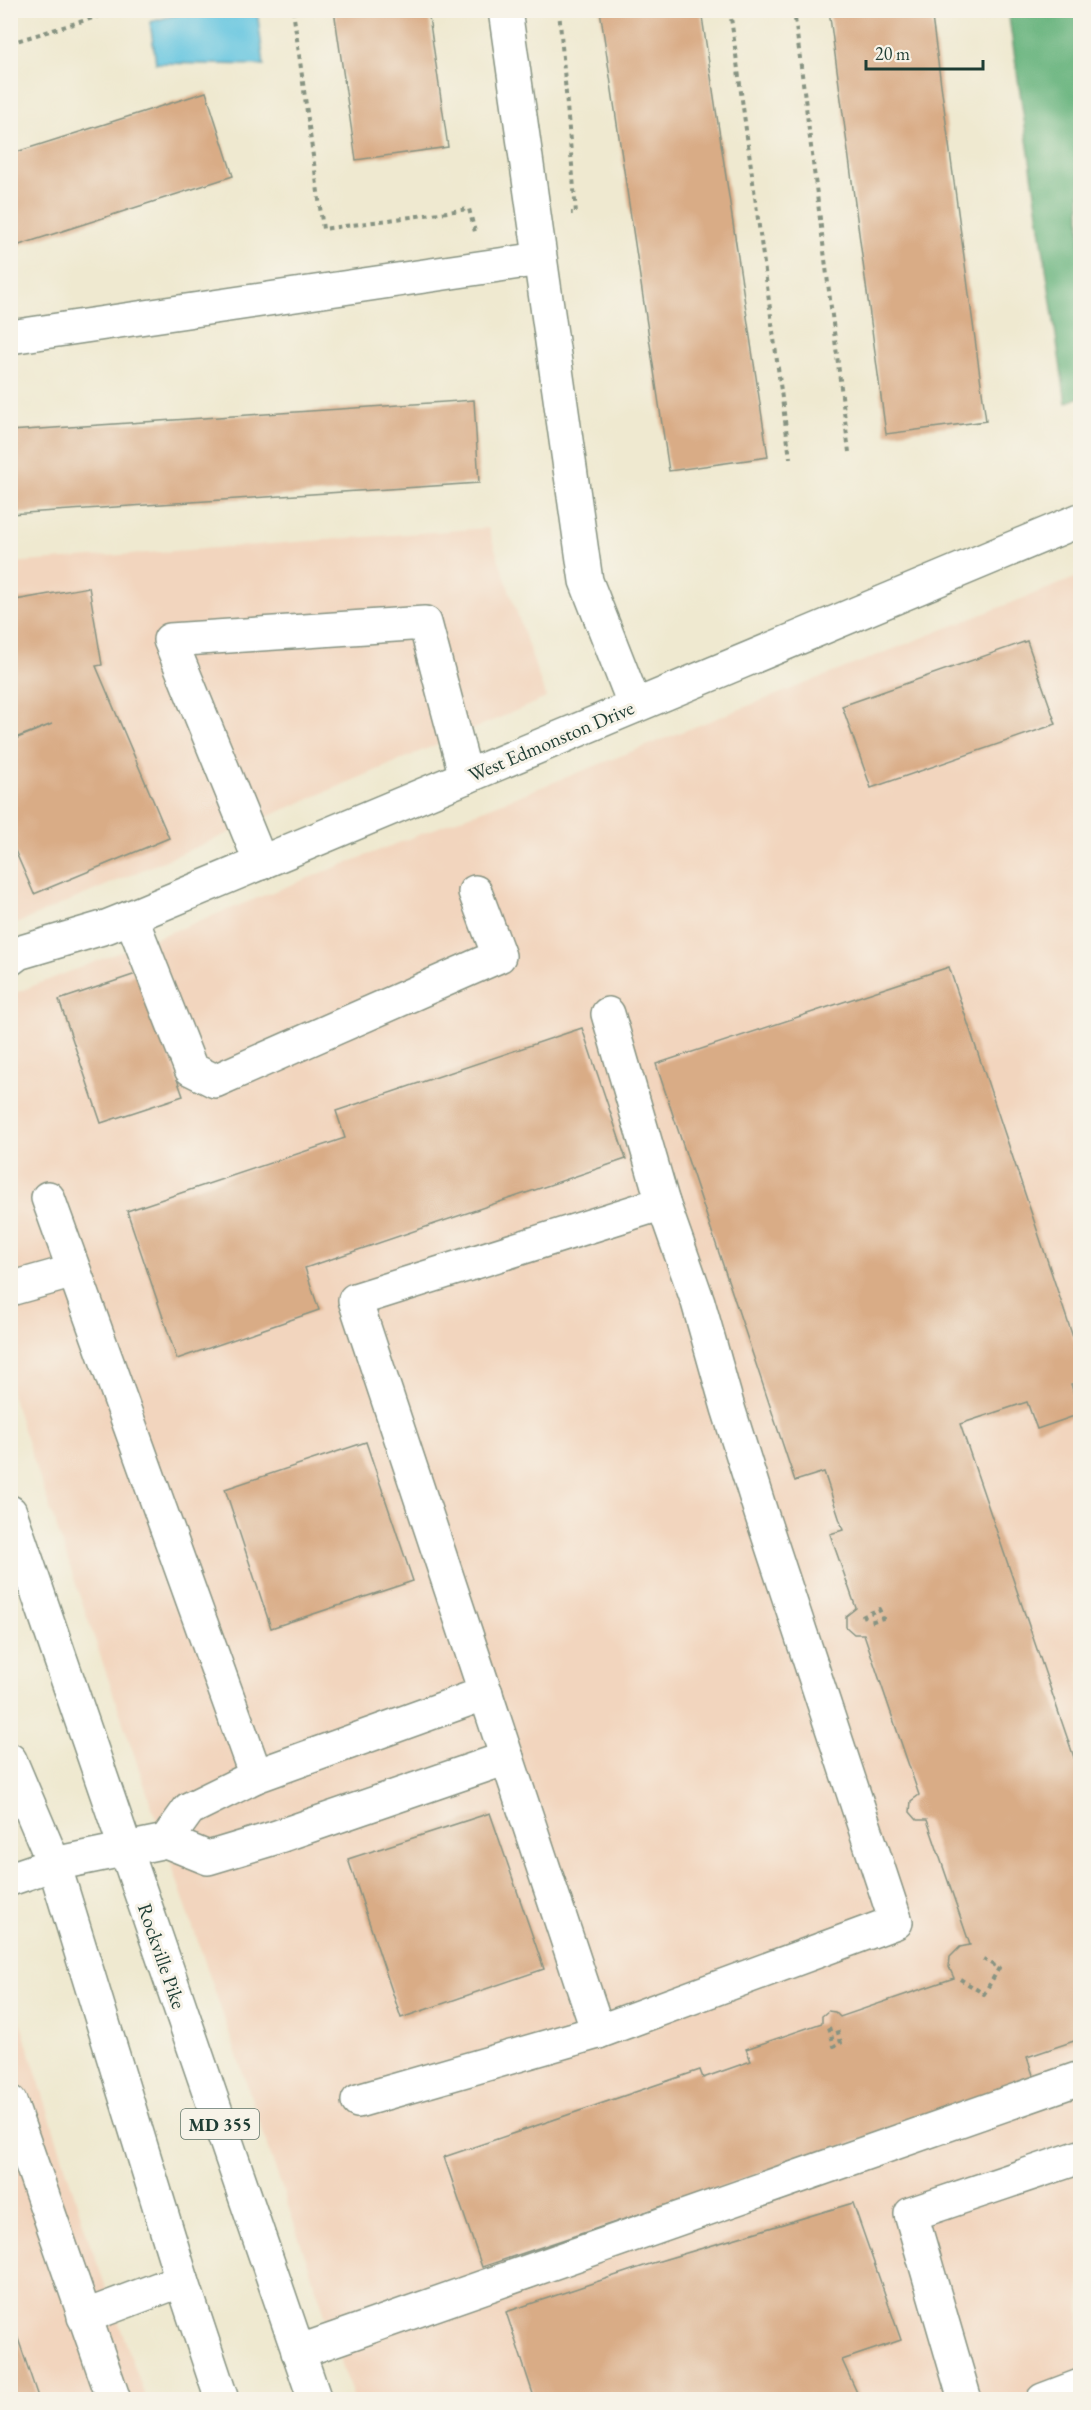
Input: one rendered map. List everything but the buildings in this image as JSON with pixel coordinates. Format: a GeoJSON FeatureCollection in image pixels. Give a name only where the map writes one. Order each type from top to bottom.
{"type":"FeatureCollection","features":[{"type":"Feature","properties":{"kind":"main road"},"geometry":{"type":"LineString","coordinates":[[505,10],[586,581],[635,706]]}},
{"type":"Feature","properties":{"kind":"main road"},"geometry":{"type":"LineString","coordinates":[[10,337],[540,259]]}},
{"type":"Feature","properties":{"kind":"main road","name":"West Edmonston Drive"},"geometry":{"type":"LineString","coordinates":[[13,955],[106,927],[131,917],[1080,520]]}},
{"type":"Feature","properties":{"kind":"main road"},"geometry":{"type":"LineString","coordinates":[[261,863],[170,640],[425,623],[466,777]]}},
{"type":"Feature","properties":{"kind":"main road"},"geometry":{"type":"LineString","coordinates":[[131,917],[190,1069],[215,1081],[499,956],[475,892]]}},
{"type":"Feature","properties":{"kind":"main road"},"geometry":{"type":"LineString","coordinates":[[358,2101],[598,2032],[896,1922],[761,1513],[698,1302],[663,1203],[608,1014]]}},
{"type":"Feature","properties":{"kind":"main road"},"geometry":{"type":"LineString","coordinates":[[48,1198],[256,1776]]}},
{"type":"Feature","properties":{"kind":"main road"},"geometry":{"type":"LineString","coordinates":[[598,2032],[355,1300],[663,1203]]}},
{"type":"Feature","properties":{"kind":"main road"},"geometry":{"type":"LineString","coordinates":[[10,1289],[74,1271]]}},
{"type":"Feature","properties":{"kind":"main road","name":"Rockville Pike"},"geometry":{"type":"LineString","coordinates":[[10,1512],[315,2400]]}},
{"type":"Feature","properties":{"kind":"main road"},"geometry":{"type":"LineString","coordinates":[[166,1841],[189,1809],[256,1776],[486,1693]]}},
{"type":"Feature","properties":{"kind":"main road"},"geometry":{"type":"LineString","coordinates":[[10,1880],[54,1864],[166,1841],[208,1858],[271,1839],[507,1758]]}},
{"type":"Feature","properties":{"kind":"main road"},"geometry":{"type":"LineString","coordinates":[[10,1760],[54,1864],[182,2280],[222,2400]]}},
{"type":"Feature","properties":{"kind":"main road"},"geometry":{"type":"LineString","coordinates":[[298,2352],[1080,2078]]}},
{"type":"Feature","properties":{"kind":"main road"},"geometry":{"type":"LineString","coordinates":[[14,2123],[114,2400]]}},
{"type":"Feature","properties":{"kind":"main road"},"geometry":{"type":"LineString","coordinates":[[965,2400],[911,2214],[1080,2157]]}},
{"type":"Feature","properties":{"kind":"main road"},"geometry":{"type":"LineString","coordinates":[[84,2317],[182,2280]]}},
{"type":"Feature","properties":{"kind":"main road"},"geometry":{"type":"LineString","coordinates":[[1043,2400],[1080,2386]]}},
{"type":"Feature","properties":{"kind":"path"},"geometry":{"type":"LineString","coordinates":[[10,43],[119,10]]}},
{"type":"Feature","properties":{"kind":"path"},"geometry":{"type":"LineString","coordinates":[[293,10],[324,229],[470,209],[483,267]]}},
{"type":"Feature","properties":{"kind":"path"},"geometry":{"type":"LineString","coordinates":[[534,216],[576,213],[559,10]]}},
{"type":"Feature","properties":{"kind":"path"},"geometry":{"type":"LineString","coordinates":[[730,10],[790,458]]}},
{"type":"Feature","properties":{"kind":"path"},"geometry":{"type":"LineString","coordinates":[[794,10],[849,452]]}},
{"type":"Feature","properties":{"kind":"path"},"geometry":{"type":"LineString","coordinates":[[861,1617],[879,1609],[884,1618],[870,1622]]}},
{"type":"Feature","properties":{"kind":"path"},"geometry":{"type":"LineString","coordinates":[[960,1979],[984,1995],[999,1968],[983,1959]]}},
{"type":"Feature","properties":{"kind":"path"},"geometry":{"type":"LineString","coordinates":[[829,2027],[834,2046],[841,2043],[837,2029]]}},
{"type":"Feature","properties":{"kind":"shaded area"},"geometry":{"type":"Polygon","coordinates":[[[488,528],[546,698],[11,926],[11,563],[488,528]]]}},
{"type":"Feature","properties":{"kind":"shaded area"},"geometry":{"type":"Polygon","coordinates":[[[1080,576],[1080,2399],[354,2399],[11,1394],[10,995],[1080,576]]]}},
{"type":"Feature","properties":{"kind":"shaded area"},"geometry":{"type":"Polygon","coordinates":[[[10,1989],[86,2232],[146,2399],[11,2399],[10,1989]]]}},
{"type":"Feature","properties":{"kind":"green space"},"geometry":{"type":"Polygon","coordinates":[[[1008,11],[1080,11],[1080,397],[1066,403],[1008,11]]]}},
{"type":"Feature","properties":{"kind":"water"},"geometry":{"type":"Polygon","coordinates":[[[193,10],[257,11],[264,65],[156,63],[150,22],[193,10]]]}}]}
